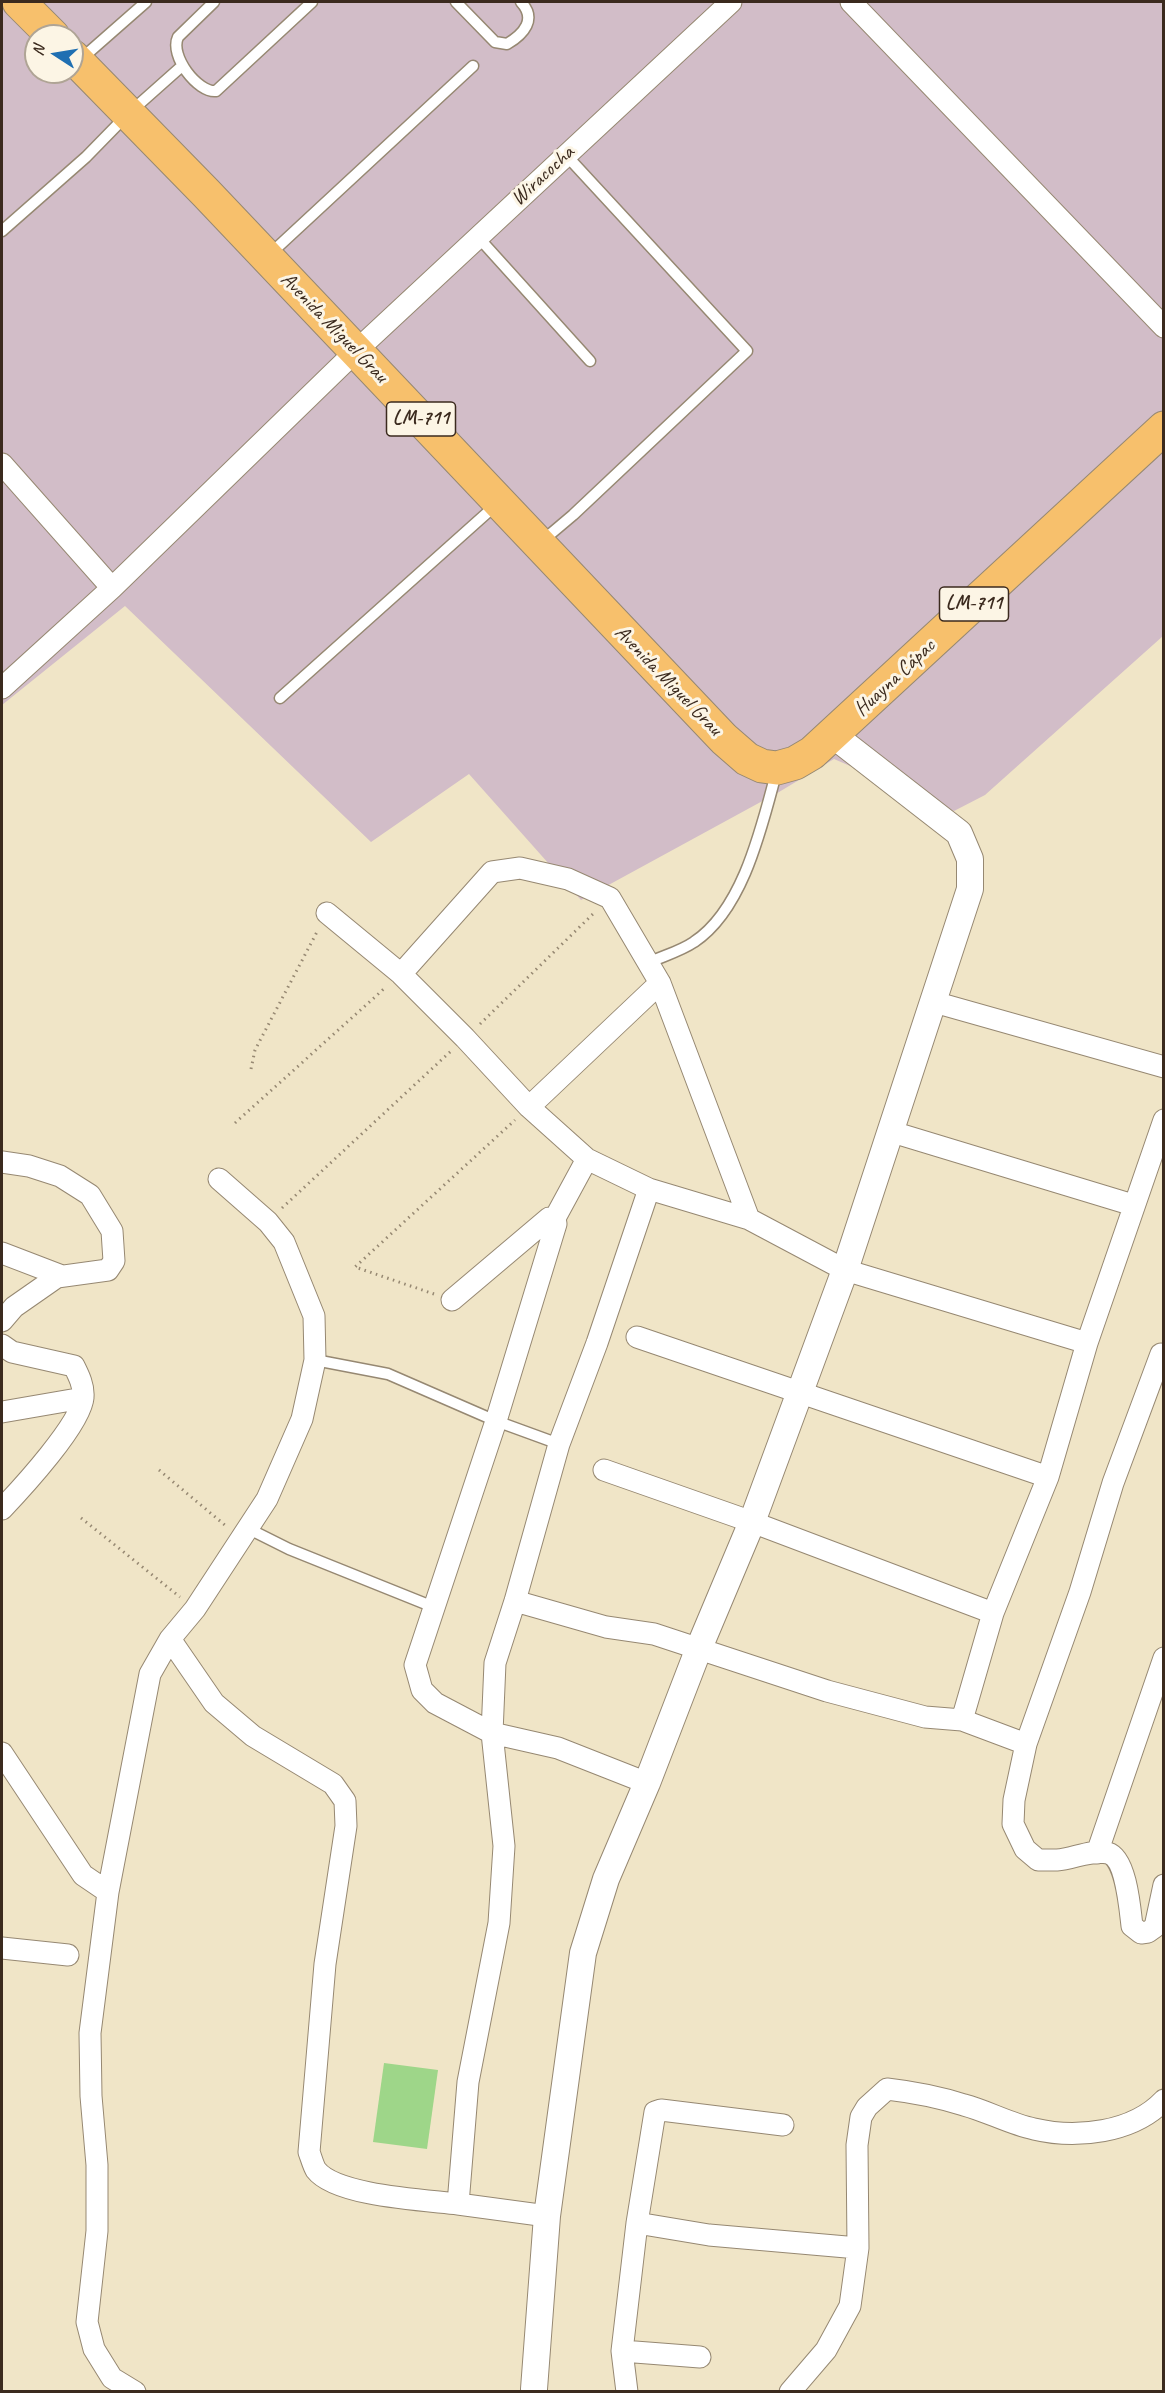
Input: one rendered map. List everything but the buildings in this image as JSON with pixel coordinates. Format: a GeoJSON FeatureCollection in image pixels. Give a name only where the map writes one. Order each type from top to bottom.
{"type":"FeatureCollection","features":[{"type":"Feature","properties":{"kind":"main road"},"geometry":{"type":"LineString","coordinates":[[19,2],[40,24]]}},
{"type":"Feature","properties":{"kind":"main road","name":"Avenida Miguel Grau"},"geometry":{"type":"LineString","coordinates":[[84,68],[500,502],[724,740],[747,759],[762,766],[777,768]]}},
{"type":"Feature","properties":{"kind":"main road","name":"Huayna Cápac"},"geometry":{"type":"LineString","coordinates":[[777,768],[795,763],[813,753],[1164,428]]}},
{"type":"Feature","properties":{"kind":"street","name":"Wiracocha"},"geometry":{"type":"LineString","coordinates":[[2,688],[112,588],[356,351],[731,2]]}},
{"type":"Feature","properties":{"kind":"street"},"geometry":{"type":"LineString","coordinates":[[851,2],[1164,327]]}},
{"type":"Feature","properties":{"kind":"street"},"geometry":{"type":"LineString","coordinates":[[2,464],[112,588]]}},
{"type":"Feature","properties":{"kind":"street"},"geometry":{"type":"LineString","coordinates":[[534,2390],[547,2216],[583,1953],[606,1880],[752,1522],[845,1270],[970,889],[970,859],[959,833],[833,735]]}},
{"type":"Feature","properties":{"kind":"street"},"geometry":{"type":"LineString","coordinates":[[400,974],[492,872],[520,868],[568,879],[610,898],[660,983],[749,1219]]}},
{"type":"Feature","properties":{"kind":"street"},"geometry":{"type":"LineString","coordinates":[[327,913],[400,974],[465,1038],[529,1107],[587,1159],[649,1189],[749,1219],[845,1270],[1087,1343]]}},
{"type":"Feature","properties":{"kind":"street"},"geometry":{"type":"LineString","coordinates":[[529,1107],[660,983]]}},
{"type":"Feature","properties":{"kind":"street"},"geometry":{"type":"LineString","coordinates":[[934,1002],[1164,1067]]}},
{"type":"Feature","properties":{"kind":"street"},"geometry":{"type":"LineString","coordinates":[[962,1720],[993,1613],[1048,1477],[1087,1343],[1164,1120]]}},
{"type":"Feature","properties":{"kind":"street"},"geometry":{"type":"LineString","coordinates":[[890,1131],[1133,1205]]}},
{"type":"Feature","properties":{"kind":"street"},"geometry":{"type":"LineString","coordinates":[[587,1159],[555,1218],[556,1224],[496,1421],[416,1665],[422,1690],[435,1703],[492,1733],[558,1748],[647,1783]]}},
{"type":"Feature","properties":{"kind":"street"},"geometry":{"type":"LineString","coordinates":[[2,1162],[29,1166],[60,1176],[90,1194],[112,1231],[112,1266],[108,1270],[57,1277],[14,1307],[2,1321]]}},
{"type":"Feature","properties":{"kind":"street"},"geometry":{"type":"LineString","coordinates":[[135,2391],[112,2378],[94,2349],[87,2322],[97,2231],[97,2165],[91,2096],[90,2033],[108,1892],[150,1674],[170,1639],[195,1609],[267,1498],[302,1419],[315,1360],[314,1316],[284,1242],[268,1222],[219,1179]]}},
{"type":"Feature","properties":{"kind":"street"},"geometry":{"type":"LineString","coordinates":[[458,2204],[468,2082],[499,1923],[504,1846],[492,1733],[495,1663],[515,1601],[559,1444],[597,1343],[649,1189]]}},
{"type":"Feature","properties":{"kind":"street"},"geometry":{"type":"LineString","coordinates":[[452,1300],[549,1218],[555,1218]]}},
{"type":"Feature","properties":{"kind":"street"},"geometry":{"type":"LineString","coordinates":[[2,1253],[62,1276]]}},
{"type":"Feature","properties":{"kind":"street"},"geometry":{"type":"LineString","coordinates":[[637,1337],[1048,1477]]}},
{"type":"Feature","properties":{"kind":"street"},"geometry":{"type":"LineString","coordinates":[[2,1345],[12,1352],[74,1366],[80,1378],[83,1398],[72,1423],[24,1486],[2,1509]]}},
{"type":"Feature","properties":{"kind":"street"},"geometry":{"type":"LineString","coordinates":[[1161,1354],[1113,1484],[1080,1592],[1026,1744],[1014,1800],[1013,1824],[1025,1849],[1038,1860],[1057,1860],[1108,1853],[1119,1862],[1132,1926],[1136,1930],[1148,1932],[1155,1927],[1164,1885]]}},
{"type":"Feature","properties":{"kind":"street"},"geometry":{"type":"LineString","coordinates":[[2,1412],[83,1398]]}},
{"type":"Feature","properties":{"kind":"street"},"geometry":{"type":"LineString","coordinates":[[604,1470],[752,1522],[993,1613]]}},
{"type":"Feature","properties":{"kind":"street"},"geometry":{"type":"LineString","coordinates":[[515,1601],[606,1627],[654,1634],[849,1696],[925,1717],[962,1720],[1026,1744]]}},
{"type":"Feature","properties":{"kind":"street"},"geometry":{"type":"LineString","coordinates":[[170,1639],[214,1703],[253,1737],[333,1784],[345,1801],[346,1826],[325,1964],[309,2152],[316,2170],[332,2182],[352,2190],[547,2216]]}},
{"type":"Feature","properties":{"kind":"street"},"geometry":{"type":"LineString","coordinates":[[1097,1853],[1164,1658]]}},
{"type":"Feature","properties":{"kind":"street"},"geometry":{"type":"LineString","coordinates":[[2,1753],[83,1875],[108,1892]]}},
{"type":"Feature","properties":{"kind":"street"},"geometry":{"type":"LineString","coordinates":[[2,1948],[68,1955]]}},
{"type":"Feature","properties":{"kind":"street"},"geometry":{"type":"LineString","coordinates":[[790,2391],[826,2350],[850,2306],[858,2248],[857,2145],[861,2117],[867,2107],[887,2089],[914,2092],[965,2105],[1034,2129],[1071,2133],[1111,2130],[1153,2111],[1164,2100]]}},
{"type":"Feature","properties":{"kind":"street"},"geometry":{"type":"LineString","coordinates":[[627,2391],[622,2351],[637,2223],[657,2110],[783,2124]]}},
{"type":"Feature","properties":{"kind":"street"},"geometry":{"type":"LineString","coordinates":[[637,2223],[709,2235],[858,2248]]}},
{"type":"Feature","properties":{"kind":"street"},"geometry":{"type":"LineString","coordinates":[[622,2351],[700,2357]]}},
{"type":"Feature","properties":{"kind":"lane"},"geometry":{"type":"LineString","coordinates":[[84,52],[146,2]]}},
{"type":"Feature","properties":{"kind":"lane"},"geometry":{"type":"LineString","coordinates":[[214,2],[178,37],[174,50],[182,66],[205,90],[216,91],[312,2]]}},
{"type":"Feature","properties":{"kind":"lane"},"geometry":{"type":"LineString","coordinates":[[456,2],[495,42],[507,44],[521,36],[529,21],[526,8],[520,2]]}},
{"type":"Feature","properties":{"kind":"lane"},"geometry":{"type":"LineString","coordinates":[[2,231],[86,157],[128,114],[182,66]]}},
{"type":"Feature","properties":{"kind":"lane"},"geometry":{"type":"LineString","coordinates":[[266,258],[473,66]]}},
{"type":"Feature","properties":{"kind":"lane"},"geometry":{"type":"LineString","coordinates":[[539,544],[573,515],[747,351],[566,155]]}},
{"type":"Feature","properties":{"kind":"lane"},"geometry":{"type":"LineString","coordinates":[[478,237],[590,361]]}},
{"type":"Feature","properties":{"kind":"lane"},"geometry":{"type":"LineString","coordinates":[[280,698],[500,502]]}},
{"type":"Feature","properties":{"kind":"lane"},"geometry":{"type":"LineString","coordinates":[[648,963],[694,942],[720,920],[757,845],[777,768]]}},
{"type":"Feature","properties":{"kind":"lane"},"geometry":{"type":"LineString","coordinates":[[315,1360],[388,1374],[496,1421],[559,1444]]}},
{"type":"Feature","properties":{"kind":"lane"},"geometry":{"type":"LineString","coordinates":[[245,1534],[289,1549],[436,1608]]}},
{"type":"Feature","properties":{"kind":"path"},"geometry":{"type":"LineString","coordinates":[[268,1222],[465,1038],[610,898]]}},
{"type":"Feature","properties":{"kind":"path"},"geometry":{"type":"LineString","coordinates":[[250,1069],[255,1050],[327,913]]}},
{"type":"Feature","properties":{"kind":"path"},"geometry":{"type":"LineString","coordinates":[[235,1123],[400,974]]}},
{"type":"Feature","properties":{"kind":"path"},"geometry":{"type":"LineString","coordinates":[[452,1300],[355,1267],[529,1107]]}},
{"type":"Feature","properties":{"kind":"path"},"geometry":{"type":"LineString","coordinates":[[159,1470],[245,1534]]}},
{"type":"Feature","properties":{"kind":"path"},"geometry":{"type":"LineString","coordinates":[[81,1518],[195,1609]]}},
{"type":"Feature","properties":{"kind":"shaded area"},"geometry":{"type":"Polygon","coordinates":[[[2,2],[1163,2],[1163,636],[985,795],[954,811],[834,759],[779,792],[581,900],[469,774],[371,842],[125,606],[2,705],[2,2]]]}},
{"type":"Feature","properties":{"kind":"green space"},"geometry":{"type":"Polygon","coordinates":[[[384,2063],[438,2070],[427,2149],[373,2142],[384,2063]]]}}]}
